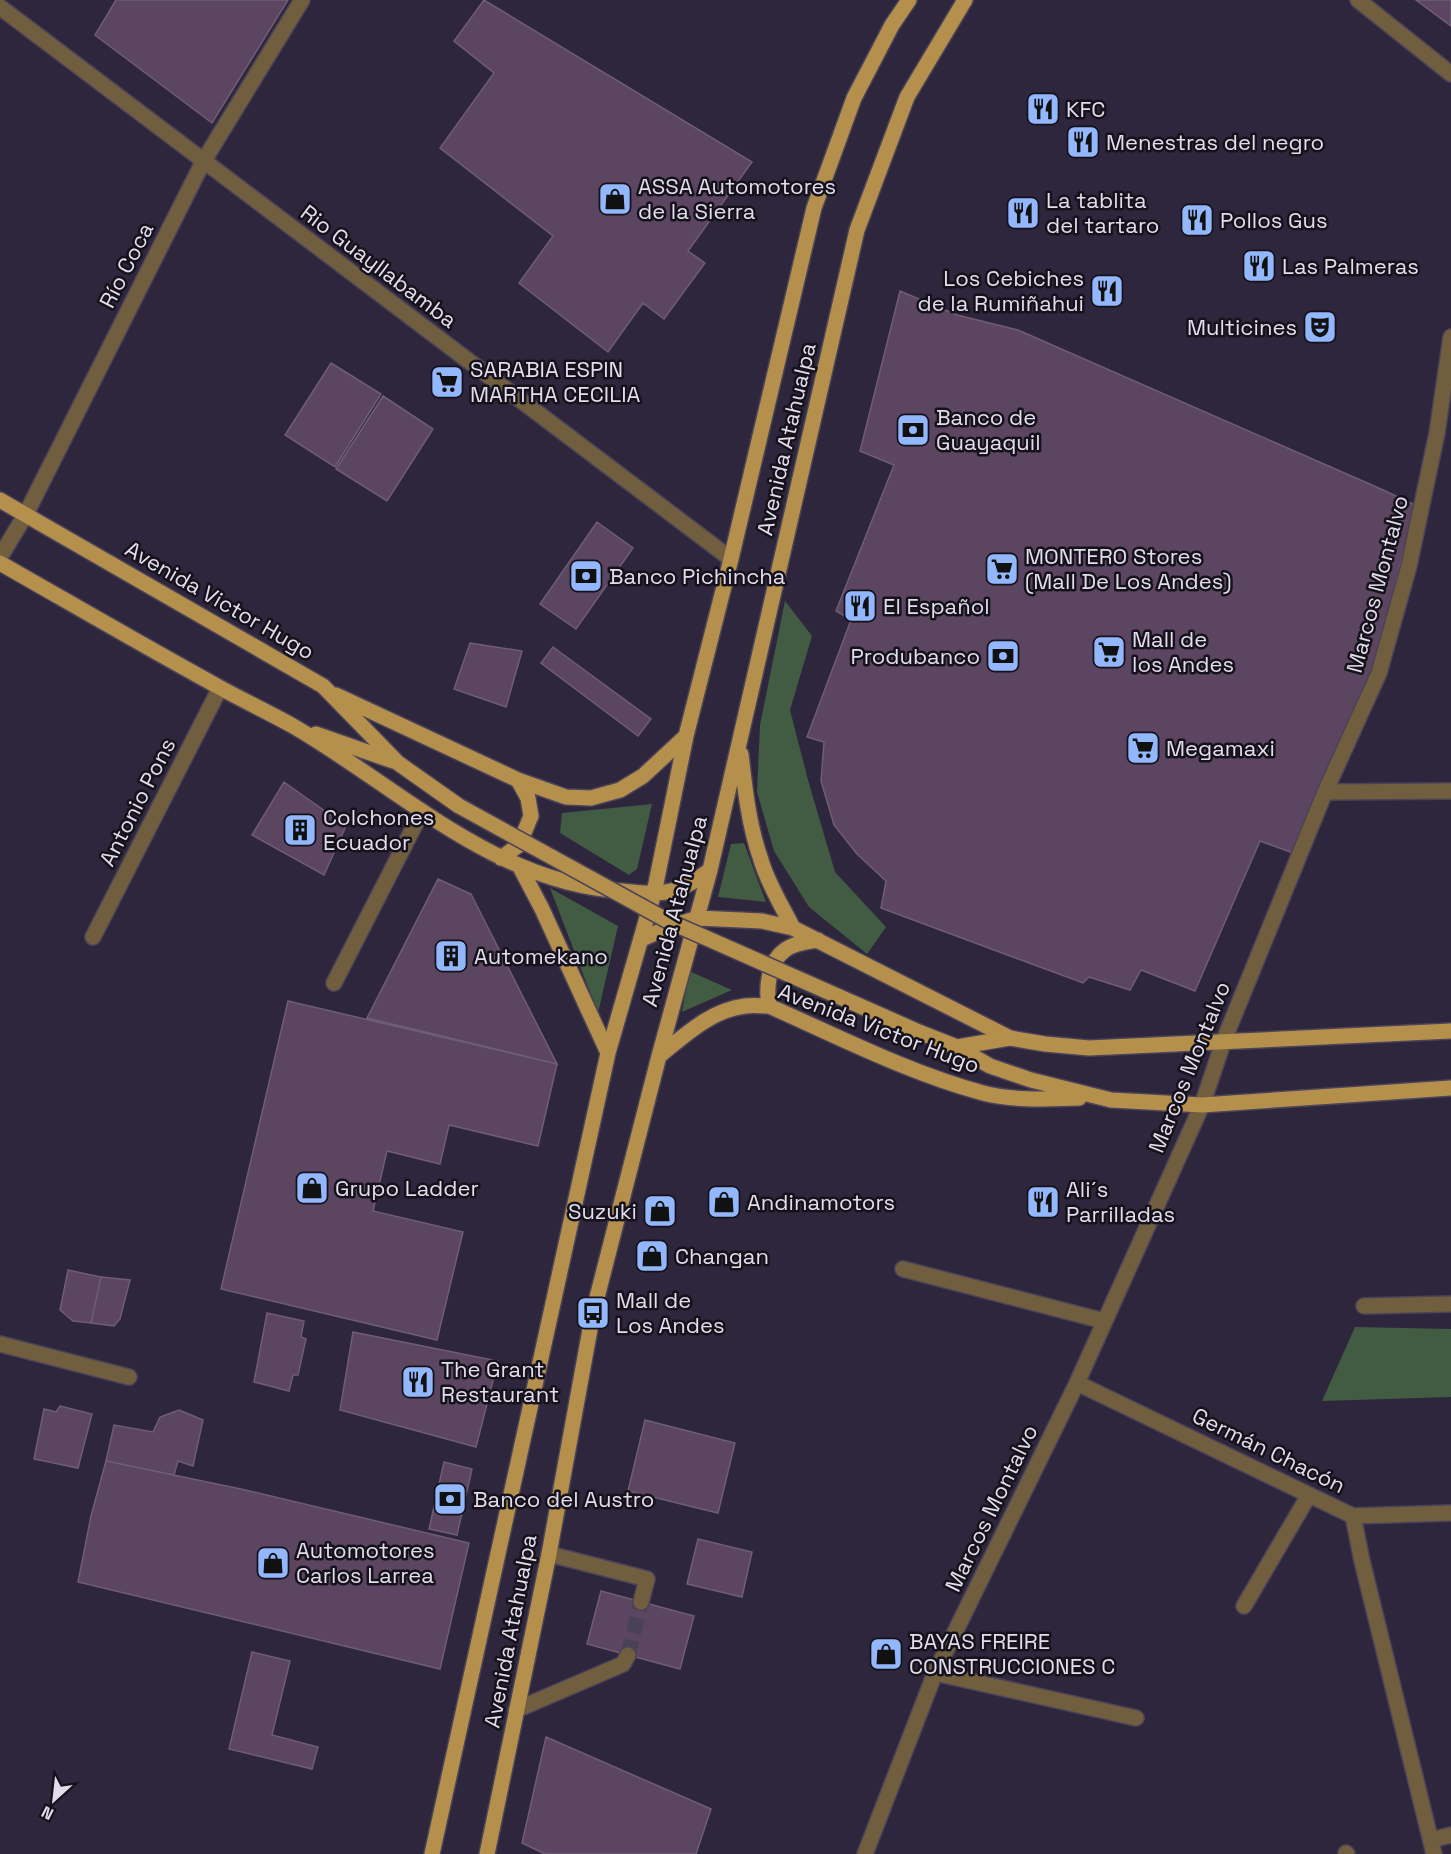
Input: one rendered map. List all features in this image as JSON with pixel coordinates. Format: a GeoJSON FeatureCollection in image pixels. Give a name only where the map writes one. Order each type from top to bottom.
{"type":"FeatureCollection","features":[{"type":"Feature","properties":{"kind":"main road","name":"Avenida Atahualpa"},"geometry":{"type":"LineString","coordinates":[[432,1854],[608,1053],[654,894],[686,736],[731,559],[814,208],[854,98],[892,25],[909,0]]}},
{"type":"Feature","properties":{"kind":"main road","name":"Avenida Atahualpa"},"geometry":{"type":"LineString","coordinates":[[487,1854],[549,1554],[593,1313],[659,1056],[710,870],[857,230],[907,97],[965,0]]}},
{"type":"Feature","properties":{"kind":"main road","name":"Avenida Victor Hugo"},"geometry":{"type":"LineString","coordinates":[[0,500],[323,686],[398,763],[459,806],[670,922],[957,1047],[990,1066],[1030,1080],[1097,1097]]}},
{"type":"Feature","properties":{"kind":"main road","name":"Avenida Victor Hugo"},"geometry":{"type":"LineString","coordinates":[[0,563],[220,688],[294,727],[422,811],[520,867],[563,881],[602,890],[654,894],[674,890],[710,870]]}},
{"type":"Feature","properties":{"kind":"main road"},"geometry":{"type":"LineString","coordinates":[[328,691],[518,780],[566,797],[591,798],[620,790],[643,776],[686,736]]}},
{"type":"Feature","properties":{"kind":"main road","name":"Avenida Victor Hugo"},"geometry":{"type":"LineString","coordinates":[[294,727],[398,763]]}},
{"type":"Feature","properties":{"kind":"main road"},"geometry":{"type":"LineString","coordinates":[[740,743],[748,813],[761,861],[793,928]]}},
{"type":"Feature","properties":{"kind":"main road"},"geometry":{"type":"LineString","coordinates":[[501,858],[519,844],[531,816],[528,798],[518,780]]}},
{"type":"Feature","properties":{"kind":"main road"},"geometry":{"type":"LineString","coordinates":[[520,867],[542,909],[608,1053]]}},
{"type":"Feature","properties":{"kind":"main road","name":"Avenida Victor Hugo"},"geometry":{"type":"LineString","coordinates":[[642,939],[698,918],[762,921],[793,928],[1010,1038],[1045,1044],[1089,1048],[1451,1031]]}},
{"type":"Feature","properties":{"kind":"main road"},"geometry":{"type":"LineString","coordinates":[[769,1006],[766,991],[768,980],[778,957],[784,950],[793,946],[818,940]]}},
{"type":"Feature","properties":{"kind":"main road","name":"Avenida Victor Hugo"},"geometry":{"type":"LineString","coordinates":[[659,1056],[694,1028],[720,1013],[744,1006],[769,1006],[917,1071],[984,1093],[1029,1100],[1097,1097],[1202,1105],[1451,1088]]}},
{"type":"Feature","properties":{"kind":"main road","name":"Avenida Victor Hugo"},"geometry":{"type":"LineString","coordinates":[[957,1047],[1010,1038]]}},
{"type":"Feature","properties":{"kind":"street","name":"Río Coca"},"geometry":{"type":"LineString","coordinates":[[0,557],[26,514],[203,162],[302,0]]}},
{"type":"Feature","properties":{"kind":"street"},"geometry":{"type":"LineString","coordinates":[[1358,0],[1451,74]]}},
{"type":"Feature","properties":{"kind":"street","name":"Rio Guayllabamba"},"geometry":{"type":"LineString","coordinates":[[2,13],[731,559]]}},
{"type":"Feature","properties":{"kind":"street","name":"Marcos Montalvo"},"geometry":{"type":"LineString","coordinates":[[865,1854],[935,1673],[1077,1383],[1202,1105],[1224,1040],[1325,792],[1379,673],[1444,432],[1451,337]]}},
{"type":"Feature","properties":{"kind":"street","name":"Antonio Pons"},"geometry":{"type":"LineString","coordinates":[[93,937],[220,688]]}},
{"type":"Feature","properties":{"kind":"street"},"geometry":{"type":"LineString","coordinates":[[1325,792],[1451,791]]}},
{"type":"Feature","properties":{"kind":"street"},"geometry":{"type":"LineString","coordinates":[[334,983],[422,811]]}},
{"type":"Feature","properties":{"kind":"street"},"geometry":{"type":"LineString","coordinates":[[903,1269],[1104,1321]]}},
{"type":"Feature","properties":{"kind":"street"},"geometry":{"type":"LineString","coordinates":[[1364,1306],[1451,1304]]}},
{"type":"Feature","properties":{"kind":"street"},"geometry":{"type":"LineString","coordinates":[[0,1344],[129,1377]]}},
{"type":"Feature","properties":{"kind":"street","name":"Germán Chacón"},"geometry":{"type":"LineString","coordinates":[[1077,1383],[1353,1516],[1451,1513]]}},
{"type":"Feature","properties":{"kind":"street"},"geometry":{"type":"LineString","coordinates":[[1244,1606],[1309,1495]]}},
{"type":"Feature","properties":{"kind":"street"},"geometry":{"type":"LineString","coordinates":[[1353,1516],[1432,1847],[1451,1835]]}},
{"type":"Feature","properties":{"kind":"street"},"geometry":{"type":"LineString","coordinates":[[549,1554],[647,1579],[641,1602]]}},
{"type":"Feature","properties":{"kind":"street"},"geometry":{"type":"LineString","coordinates":[[516,1710],[623,1664],[628,1655]]}},
{"type":"Feature","properties":{"kind":"street"},"geometry":{"type":"LineString","coordinates":[[935,1673],[1136,1718]]}},
{"type":"Feature","properties":{"kind":"green space"},"geometry":{"type":"Polygon","coordinates":[[[785,601],[812,636],[790,710],[835,872],[886,927],[867,954],[809,907],[774,851],[757,792],[760,725],[785,601]]]}},
{"type":"Feature","properties":{"kind":"green space"},"geometry":{"type":"Polygon","coordinates":[[[652,804],[637,869],[629,875],[560,833],[562,813],[652,804]]]}},
{"type":"Feature","properties":{"kind":"green space"},"geometry":{"type":"Polygon","coordinates":[[[744,843],[766,902],[718,897],[731,844],[744,843]]]}},
{"type":"Feature","properties":{"kind":"green space"},"geometry":{"type":"Polygon","coordinates":[[[550,888],[618,926],[598,1013],[550,888]]]}},
{"type":"Feature","properties":{"kind":"green space"},"geometry":{"type":"Polygon","coordinates":[[[689,971],[732,990],[682,1012],[689,971]]]}},
{"type":"Feature","properties":{"kind":"green space"},"geometry":{"type":"Polygon","coordinates":[[[1355,1327],[1451,1329],[1451,1397],[1322,1401],[1355,1327]]]}},
{"type":"Feature","properties":{"kind":"building"},"geometry":{"type":"Polygon","coordinates":[[[116,0],[288,0],[212,123],[95,35],[116,0]]]}},
{"type":"Feature","properties":{"kind":"building","name":"ASSA Automotores de la Sierra"},"geometry":{"type":"Polygon","coordinates":[[[484,0],[752,162],[688,251],[705,263],[664,319],[643,303],[608,352],[519,283],[553,236],[440,148],[494,73],[454,41],[484,0]]]}},
{"type":"Feature","properties":{"kind":"building"},"geometry":{"type":"Polygon","coordinates":[[[1416,0],[1451,0],[1451,26],[1416,0]]]}},
{"type":"Feature","properties":{"kind":"building","name":"Mall de los Andes"},"geometry":{"type":"Polygon","coordinates":[[[900,291],[957,315],[1018,330],[1415,505],[1371,683],[1296,854],[1260,841],[1195,991],[1141,970],[1130,990],[1089,977],[1083,983],[881,908],[886,881],[857,854],[834,825],[821,781],[824,742],[807,737],[851,620],[836,611],[894,465],[860,451],[900,291]]]}},
{"type":"Feature","properties":{"kind":"building"},"geometry":{"type":"Polygon","coordinates":[[[331,363],[381,394],[335,467],[285,435],[331,363]]]}},
{"type":"Feature","properties":{"kind":"building"},"geometry":{"type":"Polygon","coordinates":[[[383,396],[433,429],[387,501],[336,469],[383,396]]]}},
{"type":"Feature","properties":{"kind":"building","name":"Banco Pichincha"},"geometry":{"type":"Polygon","coordinates":[[[597,522],[633,548],[576,629],[540,604],[597,522]]]}},
{"type":"Feature","properties":{"kind":"building"},"geometry":{"type":"Polygon","coordinates":[[[470,643],[522,651],[506,707],[454,689],[470,643]]]}},
{"type":"Feature","properties":{"kind":"building"},"geometry":{"type":"Polygon","coordinates":[[[553,647],[651,719],[638,736],[541,663],[553,647]]]}},
{"type":"Feature","properties":{"kind":"building","name":"Colchones Ecuador"},"geometry":{"type":"Polygon","coordinates":[[[284,782],[346,826],[324,875],[252,835],[284,782]]]}},
{"type":"Feature","properties":{"kind":"building","name":"Automekano"},"geometry":{"type":"Polygon","coordinates":[[[438,879],[471,894],[557,1064],[367,1018],[438,879]]]}},
{"type":"Feature","properties":{"kind":"building","name":"Grupo Ladder"},"geometry":{"type":"Polygon","coordinates":[[[288,1001],[557,1064],[538,1146],[449,1125],[440,1164],[387,1151],[373,1211],[463,1232],[437,1340],[221,1289],[288,1001]]]}},
{"type":"Feature","properties":{"kind":"building"},"geometry":{"type":"Polygon","coordinates":[[[68,1270],[101,1277],[91,1323],[73,1321],[60,1310],[68,1270]]]}},
{"type":"Feature","properties":{"kind":"building"},"geometry":{"type":"Polygon","coordinates":[[[101,1277],[130,1280],[120,1319],[114,1326],[91,1323],[101,1277]]]}},
{"type":"Feature","properties":{"kind":"building"},"geometry":{"type":"Polygon","coordinates":[[[267,1313],[304,1321],[301,1337],[306,1339],[298,1375],[293,1375],[289,1391],[254,1382],[267,1313]]]}},
{"type":"Feature","properties":{"kind":"building","name":"The Grant Restaurant"},"geometry":{"type":"Polygon","coordinates":[[[353,1332],[498,1361],[476,1447],[340,1410],[353,1332]]]}},
{"type":"Feature","properties":{"kind":"building"},"geometry":{"type":"Polygon","coordinates":[[[60,1406],[92,1414],[78,1468],[34,1459],[44,1409],[56,1412],[60,1406]]]}},
{"type":"Feature","properties":{"kind":"building"},"geometry":{"type":"Polygon","coordinates":[[[179,1410],[203,1420],[193,1466],[178,1461],[174,1475],[106,1461],[114,1425],[153,1432],[160,1417],[179,1410]]]}},
{"type":"Feature","properties":{"kind":"building"},"geometry":{"type":"Polygon","coordinates":[[[645,1420],[735,1443],[718,1513],[628,1491],[645,1420]]]}},
{"type":"Feature","properties":{"kind":"building","name":"Automotores Carlos Larrea"},"geometry":{"type":"Polygon","coordinates":[[[106,1461],[241,1489],[469,1543],[440,1669],[78,1582],[91,1516],[106,1461]]]}},
{"type":"Feature","properties":{"kind":"building","name":"Banco del Austro"},"geometry":{"type":"Polygon","coordinates":[[[444,1462],[472,1469],[457,1535],[429,1529],[444,1462]]]}},
{"type":"Feature","properties":{"kind":"building"},"geometry":{"type":"Polygon","coordinates":[[[698,1539],[752,1552],[742,1597],[687,1584],[698,1539]]]}},
{"type":"Feature","properties":{"kind":"building"},"geometry":{"type":"Polygon","coordinates":[[[601,1591],[694,1616],[680,1669],[587,1644],[601,1591]]]}},
{"type":"Feature","properties":{"kind":"building"},"geometry":{"type":"Polygon","coordinates":[[[252,1652],[290,1661],[272,1735],[318,1747],[312,1769],[229,1749],[252,1652]]]}},
{"type":"Feature","properties":{"kind":"building"},"geometry":{"type":"Polygon","coordinates":[[[546,1737],[711,1809],[696,1854],[545,1854],[522,1843],[546,1737]]]}},
{"type":"Feature","properties":{"kind":"tunnel"},"geometry":{"type":"LineString","coordinates":[[628,1655],[641,1602]]}},
{"type":"Feature","properties":{"kind":"place","name":"KFC"},"geometry":{"type":"Point","coordinates":[1043,109]}},
{"type":"Feature","properties":{"kind":"place","name":"Menestras del negro"},"geometry":{"type":"Point","coordinates":[1083,142]}},
{"type":"Feature","properties":{"kind":"place","name":"ASSA Automotores de la Sierra"},"geometry":{"type":"Point","coordinates":[615,199]}},
{"type":"Feature","properties":{"kind":"place","name":"La tablita del tartaro"},"geometry":{"type":"Point","coordinates":[1023,213]}},
{"type":"Feature","properties":{"kind":"place","name":"Pollos Gus"},"geometry":{"type":"Point","coordinates":[1197,220]}},
{"type":"Feature","properties":{"kind":"place","name":"Las Palmeras"},"geometry":{"type":"Point","coordinates":[1259,266]}},
{"type":"Feature","properties":{"kind":"place","name":"Los Cebiches de la Rumiñahui"},"geometry":{"type":"Point","coordinates":[1107,291]}},
{"type":"Feature","properties":{"kind":"place","name":"Multicines"},"geometry":{"type":"Point","coordinates":[1320,327]}},
{"type":"Feature","properties":{"kind":"place","name":"SARABIA ESPIN MARTHA CECILIA"},"geometry":{"type":"Point","coordinates":[447,382]}},
{"type":"Feature","properties":{"kind":"place","name":"Banco de Guayaquil"},"geometry":{"type":"Point","coordinates":[913,430]}},
{"type":"Feature","properties":{"kind":"place","name":"MONTERO Stores (Mall De Los Andes)"},"geometry":{"type":"Point","coordinates":[1002,569]}},
{"type":"Feature","properties":{"kind":"place","name":"Banco Pichincha"},"geometry":{"type":"Point","coordinates":[586,576]}},
{"type":"Feature","properties":{"kind":"place","name":"El Español"},"geometry":{"type":"Point","coordinates":[860,606]}},
{"type":"Feature","properties":{"kind":"place","name":"Mall de los Andes"},"geometry":{"type":"Point","coordinates":[1109,652]}},
{"type":"Feature","properties":{"kind":"place","name":"Produbanco"},"geometry":{"type":"Point","coordinates":[1003,656]}},
{"type":"Feature","properties":{"kind":"place","name":"Megamaxi"},"geometry":{"type":"Point","coordinates":[1143,748]}},
{"type":"Feature","properties":{"kind":"place","name":"Colchones Ecuador"},"geometry":{"type":"Point","coordinates":[300,830]}},
{"type":"Feature","properties":{"kind":"place","name":"Automekano"},"geometry":{"type":"Point","coordinates":[451,956]}},
{"type":"Feature","properties":{"kind":"place","name":"Grupo Ladder"},"geometry":{"type":"Point","coordinates":[312,1188]}},
{"type":"Feature","properties":{"kind":"place","name":"Andinamotors"},"geometry":{"type":"Point","coordinates":[724,1202]}},
{"type":"Feature","properties":{"kind":"place","name":"Ali´s Parrilladas"},"geometry":{"type":"Point","coordinates":[1043,1202]}},
{"type":"Feature","properties":{"kind":"place","name":"Suzuki"},"geometry":{"type":"Point","coordinates":[660,1211]}},
{"type":"Feature","properties":{"kind":"place","name":"Changan"},"geometry":{"type":"Point","coordinates":[652,1256]}},
{"type":"Feature","properties":{"kind":"place","name":"Mall de Los Andes"},"geometry":{"type":"Point","coordinates":[593,1313]}},
{"type":"Feature","properties":{"kind":"place","name":"The Grant Restaurant"},"geometry":{"type":"Point","coordinates":[418,1382]}},
{"type":"Feature","properties":{"kind":"place","name":"Banco del Austro"},"geometry":{"type":"Point","coordinates":[450,1499]}},
{"type":"Feature","properties":{"kind":"place","name":"Automotores Carlos Larrea"},"geometry":{"type":"Point","coordinates":[273,1563]}},
{"type":"Feature","properties":{"kind":"place","name":"BAYAS FREIRE CONSTRUCCIONES C"},"geometry":{"type":"Point","coordinates":[886,1654]}}]}
